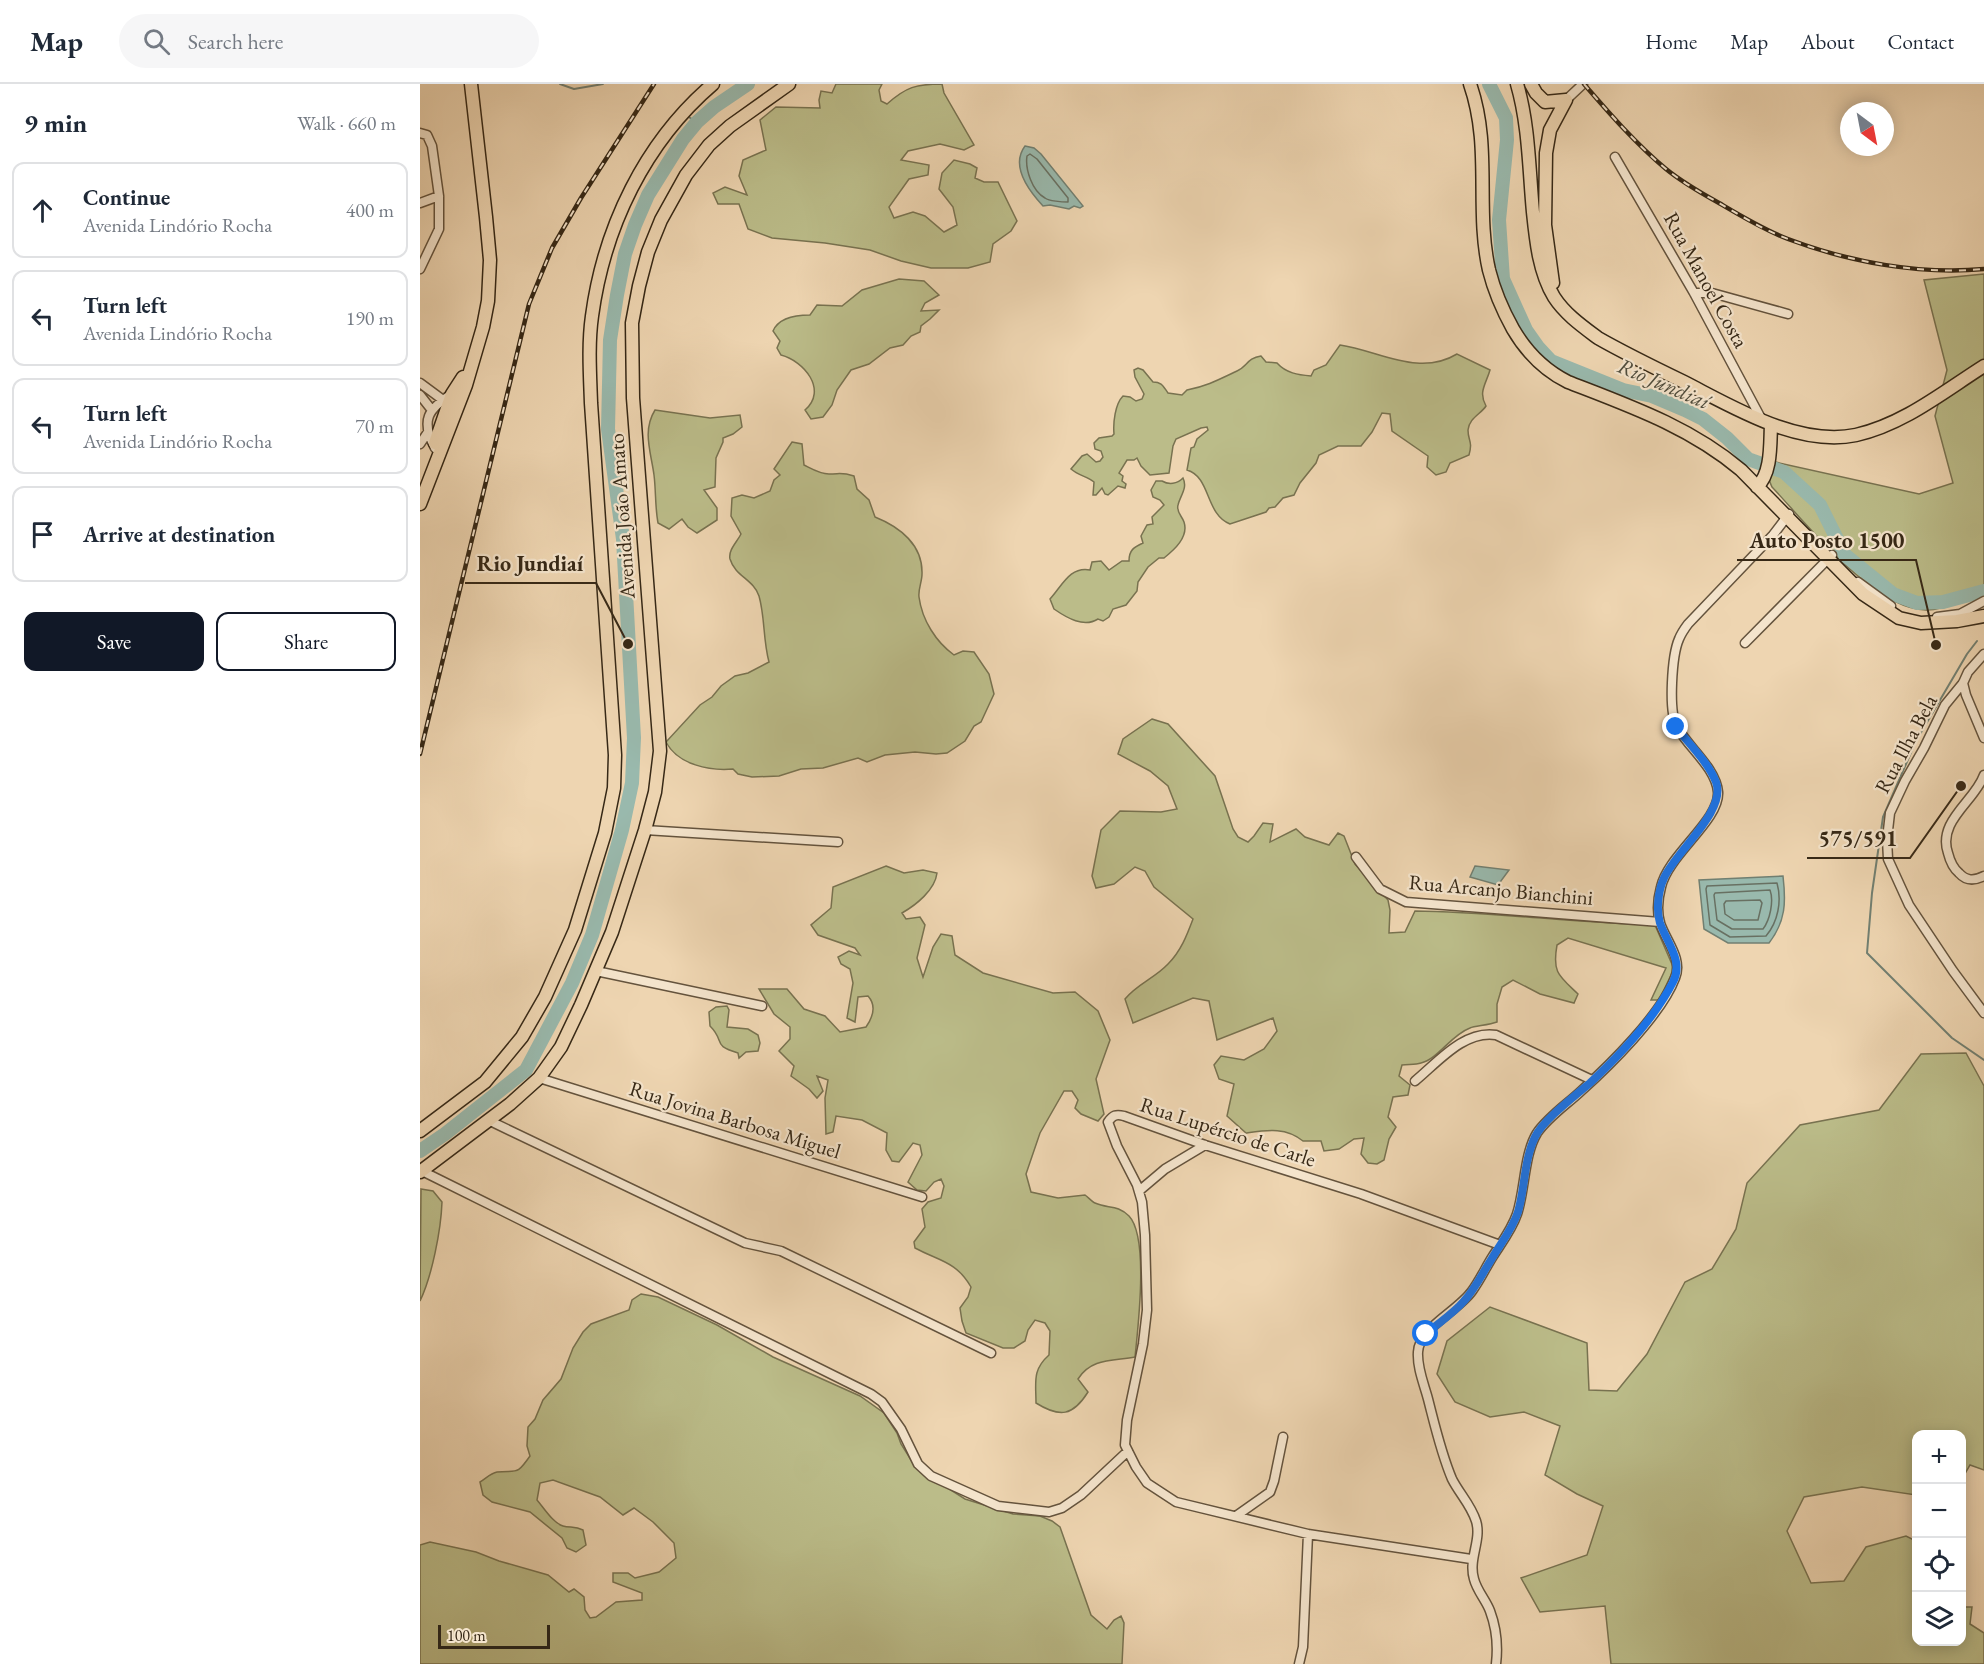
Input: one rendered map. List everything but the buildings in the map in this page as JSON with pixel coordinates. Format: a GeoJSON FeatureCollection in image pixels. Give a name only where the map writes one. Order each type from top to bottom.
{"type":"FeatureCollection","features":[{"type":"Feature","properties":{"kind":"main road"},"geometry":{"type":"LineString","coordinates":[[420,487],[466,385],[488,301],[490,260],[471,84]]}},
{"type":"Feature","properties":{"kind":"main road","name":"Avenida João Amato"},"geometry":{"type":"LineString","coordinates":[[420,1131],[485,1082],[522,1037],[545,997],[575,930],[605,833],[614,788],[615,755],[591,403],[589,354],[592,317],[602,264],[618,216],[641,169],[672,126],[713,84]]}},
{"type":"Feature","properties":{"kind":"main road","name":"Avenida João Amato"},"geometry":{"type":"LineString","coordinates":[[421,1172],[510,1104],[538,1078],[561,1047],[612,932],[645,830],[655,792],[660,751],[633,398],[632,323],[637,296],[648,252],[661,220],[686,176],[709,146],[730,126],[789,84]]}},
{"type":"Feature","properties":{"kind":"main road"},"geometry":{"type":"LineString","coordinates":[[1470,84],[1483,149],[1485,231],[1489,271],[1503,309],[1520,341],[1538,362],[1553,375],[1675,425],[1721,453],[1761,482],[1863,594],[1899,618],[1920,623],[1982,620]]}},
{"type":"Feature","properties":{"kind":"main road"},"geometry":{"type":"LineString","coordinates":[[1517,84],[1523,114],[1537,247],[1544,274],[1554,297],[1575,320],[1598,338],[1767,424],[1829,436],[1853,435],[1897,422],[1984,366]]}},
{"type":"Feature","properties":{"kind":"main road"},"geometry":{"type":"LineString","coordinates":[[1531,84],[1545,102],[1568,98]]}},
{"type":"Feature","properties":{"kind":"main road"},"geometry":{"type":"LineString","coordinates":[[1554,297],[1545,225],[1546,153],[1550,130],[1568,98]]}},
{"type":"Feature","properties":{"kind":"main road"},"geometry":{"type":"LineString","coordinates":[[420,504],[437,450],[447,397],[475,354]]}},
{"type":"Feature","properties":{"kind":"main road"},"geometry":{"type":"LineString","coordinates":[[1761,482],[1770,446],[1767,424]]}},
{"type":"Feature","properties":{"kind":"street"},"geometry":{"type":"LineString","coordinates":[[1568,98],[1583,84]]}},
{"type":"Feature","properties":{"kind":"street"},"geometry":{"type":"LineString","coordinates":[[420,133],[427,135],[432,146],[439,196],[439,229],[420,269]]}},
{"type":"Feature","properties":{"kind":"street","name":"Rua Manoel Costa"},"geometry":{"type":"LineString","coordinates":[[1616,157],[1767,424]]}},
{"type":"Feature","properties":{"kind":"street"},"geometry":{"type":"LineString","coordinates":[[420,204],[439,196]]}},
{"type":"Feature","properties":{"kind":"street"},"geometry":{"type":"LineString","coordinates":[[1694,293],[1712,293],[1788,314]]}},
{"type":"Feature","properties":{"kind":"street"},"geometry":{"type":"LineString","coordinates":[[420,383],[447,397]]}},
{"type":"Feature","properties":{"kind":"street"},"geometry":{"type":"LineString","coordinates":[[437,450],[428,432],[431,409],[466,385]]}},
{"type":"Feature","properties":{"kind":"street"},"geometry":{"type":"LineString","coordinates":[[420,395],[431,409]]}},
{"type":"Feature","properties":{"kind":"street"},"geometry":{"type":"LineString","coordinates":[[420,444],[428,432]]}},
{"type":"Feature","properties":{"kind":"street"},"geometry":{"type":"LineString","coordinates":[[1496,1664],[1495,1631],[1489,1610],[1474,1580],[1472,1559],[1477,1538],[1477,1524],[1473,1513],[1453,1482],[1443,1455],[1420,1372],[1418,1354],[1420,1342],[1434,1326],[1464,1302],[1500,1245],[1517,1214],[1535,1136],[1544,1124],[1592,1080],[1658,1010],[1675,979],[1677,959],[1658,912],[1660,888],[1675,859],[1708,819],[1719,793],[1716,782],[1700,756],[1676,727],[1673,717],[1672,663],[1679,639],[1688,624],[1773,536],[1789,514]]}},
{"type":"Feature","properties":{"kind":"street"},"geometry":{"type":"LineString","coordinates":[[1745,643],[1830,556],[1864,587],[1905,615],[1928,618],[1960,614],[1984,601]]}},
{"type":"Feature","properties":{"kind":"street","name":"Rua Ilha Bela"},"geometry":{"type":"LineString","coordinates":[[1983,1009],[1909,905],[1888,859],[1890,813],[1945,705],[1984,654]]}},
{"type":"Feature","properties":{"kind":"street"},"geometry":{"type":"LineString","coordinates":[[1963,683],[1984,738]]}},
{"type":"Feature","properties":{"kind":"street"},"geometry":{"type":"LineString","coordinates":[[1984,776],[1981,784],[1953,818],[1945,846],[1956,870],[1964,879],[1971,880],[1984,876]]}},
{"type":"Feature","properties":{"kind":"street"},"geometry":{"type":"LineString","coordinates":[[645,830],[838,842]]}},
{"type":"Feature","properties":{"kind":"street","name":"Rua Arcanjo Bianchini"},"geometry":{"type":"LineString","coordinates":[[1356,857],[1380,890],[1406,902],[1660,921]]}},
{"type":"Feature","properties":{"kind":"street"},"geometry":{"type":"LineString","coordinates":[[596,971],[762,1006]]}},
{"type":"Feature","properties":{"kind":"street"},"geometry":{"type":"LineString","coordinates":[[1415,1081],[1464,1041],[1484,1033],[1496,1035],[1592,1080]]}},
{"type":"Feature","properties":{"kind":"street","name":"Rua Jovina Barbosa Miguel"},"geometry":{"type":"LineString","coordinates":[[538,1078],[922,1197]]}},
{"type":"Feature","properties":{"kind":"street","name":"Rua Lupércio de Carle"},"geometry":{"type":"LineString","coordinates":[[1472,1559],[1308,1534],[1176,1502],[1147,1483],[1125,1445],[1127,1420],[1143,1344],[1147,1311],[1142,1202],[1108,1122],[1112,1116],[1117,1114],[1124,1116],[1205,1145],[1361,1194],[1500,1245]]}},
{"type":"Feature","properties":{"kind":"street"},"geometry":{"type":"LineString","coordinates":[[488,1120],[745,1243],[782,1251],[991,1353]]}},
{"type":"Feature","properties":{"kind":"street"},"geometry":{"type":"LineString","coordinates":[[1139,1191],[1165,1169],[1205,1145]]}},
{"type":"Feature","properties":{"kind":"street"},"geometry":{"type":"LineString","coordinates":[[421,1172],[871,1394],[882,1402],[901,1429],[918,1464],[931,1476],[998,1506],[1049,1512],[1062,1508],[1081,1495],[1128,1450]]}},
{"type":"Feature","properties":{"kind":"street"},"geometry":{"type":"LineString","coordinates":[[1236,1516],[1270,1492],[1275,1481],[1283,1437]]}},
{"type":"Feature","properties":{"kind":"street"},"geometry":{"type":"LineString","coordinates":[[1299,1664],[1303,1647],[1308,1534]]}},
{"type":"Feature","properties":{"kind":"green space"},"geometry":{"type":"Polygon","coordinates":[[[836,84],[882,84],[879,90],[881,101],[887,104],[912,88],[942,84],[944,93],[974,145],[964,150],[940,144],[908,151],[901,160],[929,165],[928,175],[909,179],[889,207],[894,218],[913,212],[925,216],[944,232],[957,225],[953,207],[939,189],[942,173],[954,160],[970,164],[977,168],[975,178],[984,182],[998,182],[1017,221],[1011,231],[993,244],[990,262],[968,268],[931,268],[870,250],[772,238],[748,229],[739,204],[718,204],[713,193],[725,187],[747,195],[739,176],[743,160],[766,150],[760,120],[776,107],[820,108],[821,91],[832,93],[836,84]]]}},
{"type":"Feature","properties":{"kind":"green space"},"geometry":{"type":"Polygon","coordinates":[[[1984,274],[1984,595],[1932,610],[1906,606],[1885,596],[1863,581],[1842,562],[1772,487],[1769,480],[1775,462],[1919,494],[1953,483],[1935,416],[1947,370],[1924,280],[1984,274]]]}},
{"type":"Feature","properties":{"kind":"green space"},"geometry":{"type":"Polygon","coordinates":[[[899,279],[924,281],[939,295],[925,303],[921,311],[939,310],[921,326],[920,332],[911,336],[903,345],[890,348],[869,364],[851,370],[823,417],[811,419],[805,410],[812,402],[814,385],[798,363],[781,355],[777,348],[780,341],[773,331],[776,326],[789,318],[810,315],[817,305],[842,306],[862,290],[899,279]]]}},
{"type":"Feature","properties":{"kind":"green space"},"geometry":{"type":"Polygon","coordinates":[[[1340,345],[1414,363],[1443,360],[1457,354],[1490,370],[1483,392],[1486,406],[1473,419],[1468,430],[1471,447],[1469,455],[1450,463],[1446,472],[1436,475],[1427,467],[1428,456],[1392,431],[1390,414],[1382,413],[1361,446],[1338,446],[1319,455],[1294,495],[1283,498],[1275,507],[1269,508],[1266,512],[1230,524],[1216,512],[1200,480],[1187,470],[1191,448],[1194,447],[1197,439],[1208,430],[1207,427],[1176,439],[1169,473],[1150,475],[1137,458],[1127,460],[1119,473],[1123,476],[1122,481],[1126,484],[1125,488],[1118,486],[1108,495],[1102,488],[1096,495],[1093,495],[1094,482],[1071,469],[1082,456],[1087,454],[1096,462],[1103,457],[1101,451],[1095,449],[1094,443],[1099,438],[1114,434],[1115,414],[1123,396],[1136,401],[1142,399],[1144,394],[1134,370],[1138,368],[1143,370],[1153,382],[1162,385],[1168,393],[1182,395],[1187,390],[1207,385],[1237,371],[1261,356],[1266,362],[1277,363],[1288,371],[1311,376],[1314,370],[1326,365],[1340,345]]]}},
{"type":"Feature","properties":{"kind":"green space"},"geometry":{"type":"Polygon","coordinates":[[[655,410],[710,418],[740,415],[742,427],[723,438],[716,458],[715,487],[704,490],[717,508],[717,520],[697,533],[682,519],[669,529],[658,523],[648,434],[655,410]]]}},
{"type":"Feature","properties":{"kind":"green space"},"geometry":{"type":"Polygon","coordinates":[[[792,442],[802,444],[804,465],[822,473],[854,476],[857,489],[869,500],[875,517],[893,526],[908,538],[919,554],[922,577],[919,597],[923,614],[931,630],[941,644],[954,655],[963,651],[974,652],[989,674],[994,694],[981,722],[974,726],[965,741],[947,753],[915,752],[885,755],[867,762],[858,758],[823,768],[801,769],[779,776],[752,777],[738,774],[733,769],[715,769],[695,765],[678,756],[666,742],[721,686],[735,676],[748,673],[769,662],[759,596],[753,586],[732,565],[730,559],[732,549],[741,534],[731,516],[732,498],[742,495],[754,498],[770,491],[774,480],[780,475],[774,469],[792,442]]]}},
{"type":"Feature","properties":{"kind":"green space"},"geometry":{"type":"Polygon","coordinates":[[[1183,478],[1184,489],[1178,512],[1184,522],[1183,538],[1168,555],[1159,558],[1148,567],[1138,582],[1137,591],[1126,605],[1113,609],[1109,617],[1103,621],[1098,619],[1093,622],[1081,622],[1054,609],[1050,599],[1072,574],[1077,571],[1090,570],[1092,562],[1101,561],[1109,570],[1122,561],[1129,561],[1133,549],[1143,543],[1141,536],[1147,525],[1153,524],[1152,517],[1164,505],[1153,497],[1151,490],[1156,481],[1173,483],[1183,478]]]}},
{"type":"Feature","properties":{"kind":"green space"},"geometry":{"type":"Polygon","coordinates":[[[1152,719],[1168,724],[1215,776],[1233,829],[1238,837],[1248,842],[1263,823],[1273,824],[1270,842],[1296,829],[1305,837],[1329,845],[1338,833],[1344,836],[1355,864],[1388,900],[1389,933],[1405,932],[1415,911],[1655,925],[1674,969],[1659,1000],[1651,1000],[1666,968],[1568,938],[1557,945],[1556,968],[1562,978],[1578,994],[1574,1003],[1540,994],[1513,980],[1502,987],[1497,1004],[1497,1022],[1463,1031],[1427,1061],[1402,1065],[1399,1076],[1410,1085],[1408,1095],[1393,1097],[1388,1117],[1396,1127],[1389,1139],[1384,1160],[1377,1164],[1368,1163],[1361,1154],[1364,1138],[1354,1139],[1339,1149],[1324,1151],[1321,1141],[1303,1141],[1290,1133],[1269,1131],[1246,1133],[1227,1116],[1234,1084],[1219,1079],[1214,1065],[1221,1056],[1244,1060],[1264,1049],[1277,1031],[1273,1018],[1217,1040],[1209,1001],[1193,998],[1133,1023],[1125,999],[1173,959],[1193,919],[1154,887],[1145,871],[1135,867],[1114,884],[1096,888],[1092,876],[1101,830],[1120,811],[1161,812],[1177,809],[1168,786],[1150,771],[1118,754],[1123,739],[1152,719]]]}},
{"type":"Feature","properties":{"kind":"green space"},"geometry":{"type":"Polygon","coordinates":[[[886,866],[904,873],[923,870],[937,873],[929,891],[902,913],[906,919],[920,917],[925,925],[917,958],[923,977],[933,947],[941,934],[952,936],[955,955],[983,973],[1053,993],[1075,992],[1098,1011],[1110,1040],[1096,1079],[1104,1114],[1098,1121],[1081,1114],[1075,1108],[1078,1100],[1072,1091],[1064,1091],[1040,1133],[1026,1174],[1031,1192],[1058,1198],[1085,1195],[1095,1203],[1125,1212],[1135,1227],[1139,1243],[1141,1283],[1135,1357],[1103,1362],[1089,1367],[1078,1379],[1088,1392],[1071,1410],[1052,1411],[1036,1403],[1037,1371],[1049,1355],[1050,1331],[1045,1323],[1035,1320],[1028,1330],[1025,1341],[1014,1348],[1003,1348],[966,1333],[960,1308],[968,1297],[971,1287],[953,1267],[915,1248],[914,1242],[925,1227],[922,1209],[928,1202],[941,1198],[944,1186],[941,1179],[934,1182],[926,1191],[917,1190],[908,1182],[922,1155],[920,1145],[913,1143],[899,1162],[892,1161],[886,1150],[887,1133],[862,1120],[836,1116],[833,1132],[826,1134],[825,1098],[828,1080],[817,1076],[823,1091],[817,1098],[791,1076],[794,1066],[779,1051],[790,1039],[790,1027],[774,1014],[759,989],[787,989],[804,1009],[825,1016],[840,1032],[866,1027],[872,1015],[871,1000],[868,996],[858,997],[855,1022],[847,1018],[853,983],[850,969],[841,964],[838,957],[849,951],[860,955],[855,948],[818,935],[811,925],[831,908],[833,887],[886,866]]]}},
{"type":"Feature","properties":{"kind":"green space"},"geometry":{"type":"Polygon","coordinates":[[[727,1006],[729,1010],[727,1027],[748,1029],[758,1035],[760,1043],[758,1051],[746,1052],[739,1058],[738,1053],[721,1045],[715,1031],[710,1026],[709,1012],[716,1007],[727,1006]]]}},
{"type":"Feature","properties":{"kind":"green space"},"geometry":{"type":"Polygon","coordinates":[[[1966,1053],[1984,1086],[1984,1470],[1970,1465],[1966,1472],[1966,1430],[1912,1430],[1912,1494],[1862,1487],[1804,1497],[1787,1531],[1811,1583],[1844,1581],[1866,1547],[1906,1536],[1912,1539],[1912,1646],[1966,1646],[1966,1607],[1972,1607],[1970,1624],[1984,1633],[1984,1664],[1611,1664],[1605,1606],[1540,1612],[1521,1578],[1587,1555],[1603,1506],[1545,1475],[1560,1426],[1524,1412],[1490,1417],[1455,1402],[1437,1374],[1447,1341],[1490,1307],[1587,1343],[1589,1390],[1617,1391],[1647,1354],[1685,1282],[1712,1269],[1736,1229],[1747,1183],[1800,1125],[1879,1110],[1921,1054],[1966,1053]]]}},
{"type":"Feature","properties":{"kind":"green space"},"geometry":{"type":"Polygon","coordinates":[[[421,1189],[433,1191],[442,1202],[435,1253],[420,1301],[421,1189]]]}},
{"type":"Feature","properties":{"kind":"green space"},"geometry":{"type":"Polygon","coordinates":[[[641,1294],[658,1297],[717,1325],[773,1357],[860,1396],[884,1413],[916,1468],[965,1499],[1013,1514],[1040,1516],[1060,1527],[1091,1615],[1107,1629],[1114,1620],[1121,1616],[1124,1623],[1122,1664],[420,1664],[420,1545],[430,1542],[476,1552],[548,1575],[569,1592],[574,1589],[584,1597],[585,1610],[590,1618],[596,1617],[616,1602],[642,1600],[642,1593],[613,1582],[613,1573],[628,1573],[635,1578],[659,1572],[676,1558],[674,1543],[653,1522],[634,1508],[623,1515],[600,1497],[553,1480],[540,1483],[537,1500],[552,1519],[563,1526],[583,1530],[586,1545],[576,1552],[567,1548],[562,1538],[530,1512],[492,1502],[483,1495],[480,1482],[495,1473],[516,1471],[522,1467],[530,1456],[527,1446],[528,1427],[535,1419],[543,1400],[561,1379],[573,1348],[583,1332],[591,1324],[629,1310],[632,1300],[641,1294]]]}},
{"type":"Feature","properties":{"kind":"water"},"geometry":{"type":"Polygon","coordinates":[[[1025,146],[1034,148],[1041,154],[1083,206],[1080,208],[1074,206],[1069,209],[1043,206],[1027,186],[1020,170],[1021,154],[1025,146]]]}},
{"type":"Feature","properties":{"kind":"water"},"geometry":{"type":"Polygon","coordinates":[[[1475,866],[1509,870],[1498,885],[1470,877],[1475,866]]]}},
{"type":"Feature","properties":{"kind":"water"},"geometry":{"type":"Polygon","coordinates":[[[1783,876],[1782,919],[1769,943],[1728,943],[1704,929],[1699,880],[1783,876]]]}},
{"type":"Feature","properties":{"kind":"waterway"},"geometry":{"type":"LineString","coordinates":[[560,84],[574,89],[603,84]]}},
{"type":"Feature","properties":{"kind":"waterway","name":"Rio Jundiaí"},"geometry":{"type":"LineString","coordinates":[[420,1151],[526,1070],[572,983],[592,935],[622,830],[632,783],[634,738],[623,539],[608,429],[610,340],[617,295],[625,254],[648,195],[683,139],[697,122],[714,107],[748,84]]}},
{"type":"Feature","properties":{"kind":"waterway","name":"Rio Jundiaí"},"geometry":{"type":"LineString","coordinates":[[1489,84],[1506,118],[1507,140],[1499,220],[1503,279],[1526,330],[1551,361],[1623,390],[1652,396],[1685,410],[1703,419],[1748,459],[1784,472],[1820,505],[1845,555],[1893,594],[1917,603],[1943,602],[1984,591]]}},
{"type":"Feature","properties":{"kind":"waterway"},"geometry":{"type":"LineString","coordinates":[[687,116],[697,122]]}},
{"type":"Feature","properties":{"kind":"waterway"},"geometry":{"type":"LineString","coordinates":[[1977,641],[1916,741],[1883,817],[1872,893],[1867,953],[1952,1038],[1984,1060]]}},
{"type":"Feature","properties":{"kind":"railway"},"geometry":{"type":"LineString","coordinates":[[420,754],[529,304],[552,248],[654,84]]}},
{"type":"Feature","properties":{"kind":"railway"},"geometry":{"type":"LineString","coordinates":[[1584,84],[1633,139],[1666,169],[1744,218],[1770,231],[1811,247],[1884,265],[1935,270],[1984,269]]}},
{"type":"Feature","properties":{"kind":"place","name":"Rio Jundiaí"},"geometry":{"type":"Point","coordinates":[628,644]}},
{"type":"Feature","properties":{"kind":"place","name":"Auto Posto 1500"},"geometry":{"type":"Point","coordinates":[1936,645]}},
{"type":"Feature","properties":{"kind":"place","name":"575/591"},"geometry":{"type":"Point","coordinates":[1961,786]}},
{"type":"Feature","properties":{"kind":"route"},"geometry":{"type":"LineString","coordinates":[[1426,1334],[1464,1302],[1510,1230],[1517,1214],[1535,1136],[1544,1124],[1592,1080],[1658,1010],[1675,979],[1677,959],[1670,947],[1658,912],[1660,888],[1675,859],[1708,819],[1719,793],[1716,782],[1700,756],[1676,727]]}}]}
